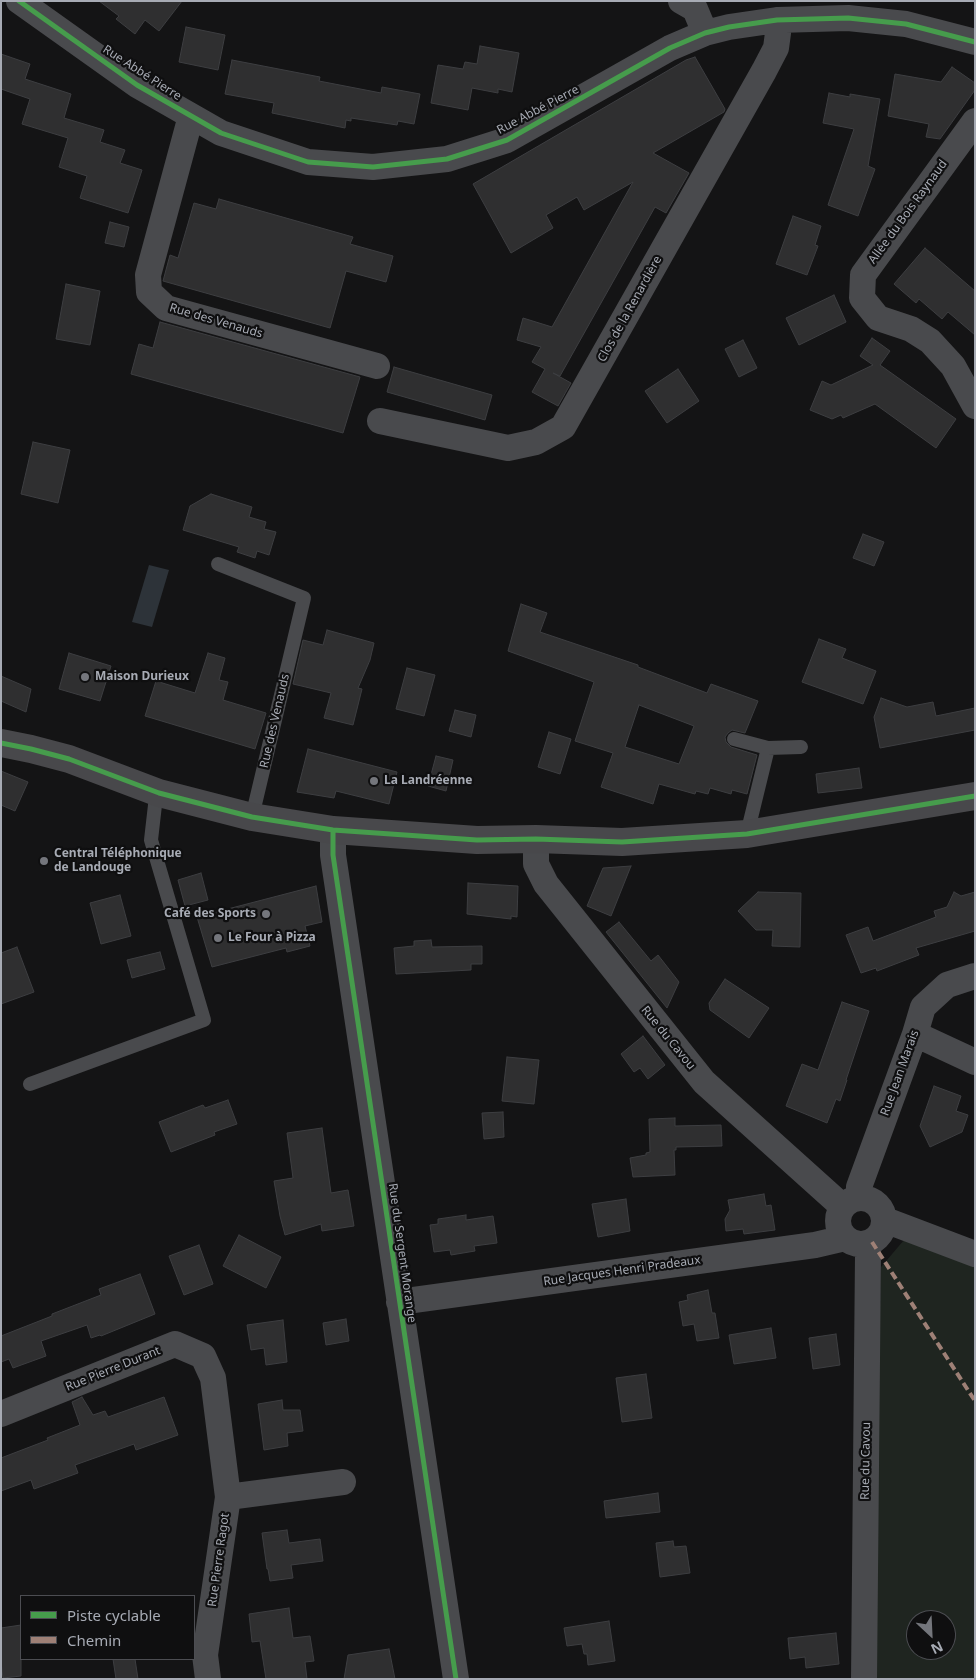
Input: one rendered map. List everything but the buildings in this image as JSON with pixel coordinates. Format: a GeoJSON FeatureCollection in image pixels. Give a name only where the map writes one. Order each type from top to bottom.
{"type":"FeatureCollection","features":[{"type":"Feature","properties":{"kind":"main road"},"geometry":{"type":"LineString","coordinates":[[1,743],[31,748],[69,759],[159,793],[252,817],[333,830],[477,840],[536,838],[622,842],[747,834],[975,796]]}},
{"type":"Feature","properties":{"kind":"street","name":"Rue Abbé Pierre"},"geometry":{"type":"LineString","coordinates":[[19,1],[138,85],[221,133],[308,162],[373,166],[447,159],[507,140],[670,48],[705,33],[729,28],[777,20],[848,18],[906,24],[975,42]]}},
{"type":"Feature","properties":{"kind":"street"},"geometry":{"type":"LineString","coordinates":[[681,1],[695,9],[705,33]]}},
{"type":"Feature","properties":{"kind":"street","name":"Clos de la Renardière"},"geometry":{"type":"LineString","coordinates":[[380,421],[508,448],[536,442],[563,427],[764,71],[776,48],[777,20]]}},
{"type":"Feature","properties":{"kind":"street","name":"Rue des Venauds"},"geometry":{"type":"LineString","coordinates":[[192,116],[148,274],[149,292],[166,308],[377,366]]}},
{"type":"Feature","properties":{"kind":"street","name":"Allée du Bois Raynaud"},"geometry":{"type":"LineString","coordinates":[[975,120],[863,275],[862,298],[878,318],[911,329],[930,340],[954,366],[975,406]]}},
{"type":"Feature","properties":{"kind":"street","name":"Rue du Sergent Morange"},"geometry":{"type":"LineString","coordinates":[[333,830],[333,855],[456,1679]]}},
{"type":"Feature","properties":{"kind":"street","name":"Rue du Cavou"},"geometry":{"type":"LineString","coordinates":[[536,838],[536,864],[546,884],[704,1082],[851,1203]]}},
{"type":"Feature","properties":{"kind":"street","name":"Rue Jean Marais"},"geometry":{"type":"LineString","coordinates":[[851,1203],[859,1187],[915,1034],[923,1007],[947,985],[975,976]]}},
{"type":"Feature","properties":{"kind":"street"},"geometry":{"type":"LineString","coordinates":[[915,1034],[975,1062]]}},
{"type":"Feature","properties":{"kind":"street"},"geometry":{"type":"LineString","coordinates":[[874,1201],[883,1212],[885,1220],[882,1233],[877,1238],[855,1241],[839,1227],[838,1220],[851,1203],[874,1201]]}},
{"type":"Feature","properties":{"kind":"street"},"geometry":{"type":"LineString","coordinates":[[885,1220],[975,1254]]}},
{"type":"Feature","properties":{"kind":"street","name":"Rue du Cavou"},"geometry":{"type":"LineString","coordinates":[[855,1241],[868,1254],[864,1679]]}},
{"type":"Feature","properties":{"kind":"street","name":"Rue Jacques Henri Pradeaux"},"geometry":{"type":"LineString","coordinates":[[399,1302],[855,1241]]}},
{"type":"Feature","properties":{"kind":"street","name":"Rue Pierre Durant"},"geometry":{"type":"LineString","coordinates":[[1,1414],[175,1344],[202,1356],[213,1378],[228,1497]]}},
{"type":"Feature","properties":{"kind":"street","name":"Rue Pierre Ragot"},"geometry":{"type":"LineString","coordinates":[[208,1679],[205,1655],[228,1497],[343,1482]]}},
{"type":"Feature","properties":{"kind":"lane","name":"Rue des Venauds"},"geometry":{"type":"LineString","coordinates":[[218,564],[304,598],[252,817]]}},
{"type":"Feature","properties":{"kind":"lane"},"geometry":{"type":"LineString","coordinates":[[734,739],[768,748],[801,747]]}},
{"type":"Feature","properties":{"kind":"lane"},"geometry":{"type":"LineString","coordinates":[[747,834],[768,748]]}},
{"type":"Feature","properties":{"kind":"lane"},"geometry":{"type":"LineString","coordinates":[[30,1084],[204,1020],[151,840],[155,805],[159,793]]}},
{"type":"Feature","properties":{"kind":"shaded area"},"geometry":{"type":"Polygon","coordinates":[[[149,565],[169,570],[152,627],[132,622],[149,565]]]}},
{"type":"Feature","properties":{"kind":"shaded area"},"geometry":{"type":"Polygon","coordinates":[[[904,1240],[975,1266],[975,1679],[877,1679],[877,1439],[881,1267],[904,1240]]]}},
{"type":"Feature","properties":{"kind":"marked path"},"geometry":{"type":"LineString","coordinates":[[872,1242],[975,1401]]}},
{"type":"Feature","properties":{"kind":"cycle path"},"geometry":{"type":"LineString","coordinates":[[19,1],[137,85],[221,133],[308,162],[373,167],[447,159],[507,140],[670,48],[705,33],[729,27],[777,20],[848,18],[906,24],[975,42]]}},
{"type":"Feature","properties":{"kind":"cycle path"},"geometry":{"type":"LineString","coordinates":[[1,743],[69,759],[159,793],[252,817],[333,830],[477,840],[536,839],[622,842],[747,834],[975,796]]}},
{"type":"Feature","properties":{"kind":"cycle path"},"geometry":{"type":"LineString","coordinates":[[333,830],[333,855],[456,1679]]}},
{"type":"Feature","properties":{"kind":"place","name":"Maison Durieux"},"geometry":{"type":"Point","coordinates":[85,677]}},
{"type":"Feature","properties":{"kind":"place","name":"La Landréenne"},"geometry":{"type":"Point","coordinates":[374,781]}},
{"type":"Feature","properties":{"kind":"place","name":"Central Téléphonique de Landouge"},"geometry":{"type":"Point","coordinates":[44,861]}},
{"type":"Feature","properties":{"kind":"place","name":"Café des Sports"},"geometry":{"type":"Point","coordinates":[266,914]}},
{"type":"Feature","properties":{"kind":"place","name":"Le Four à Pizza"},"geometry":{"type":"Point","coordinates":[218,938]}}]}
